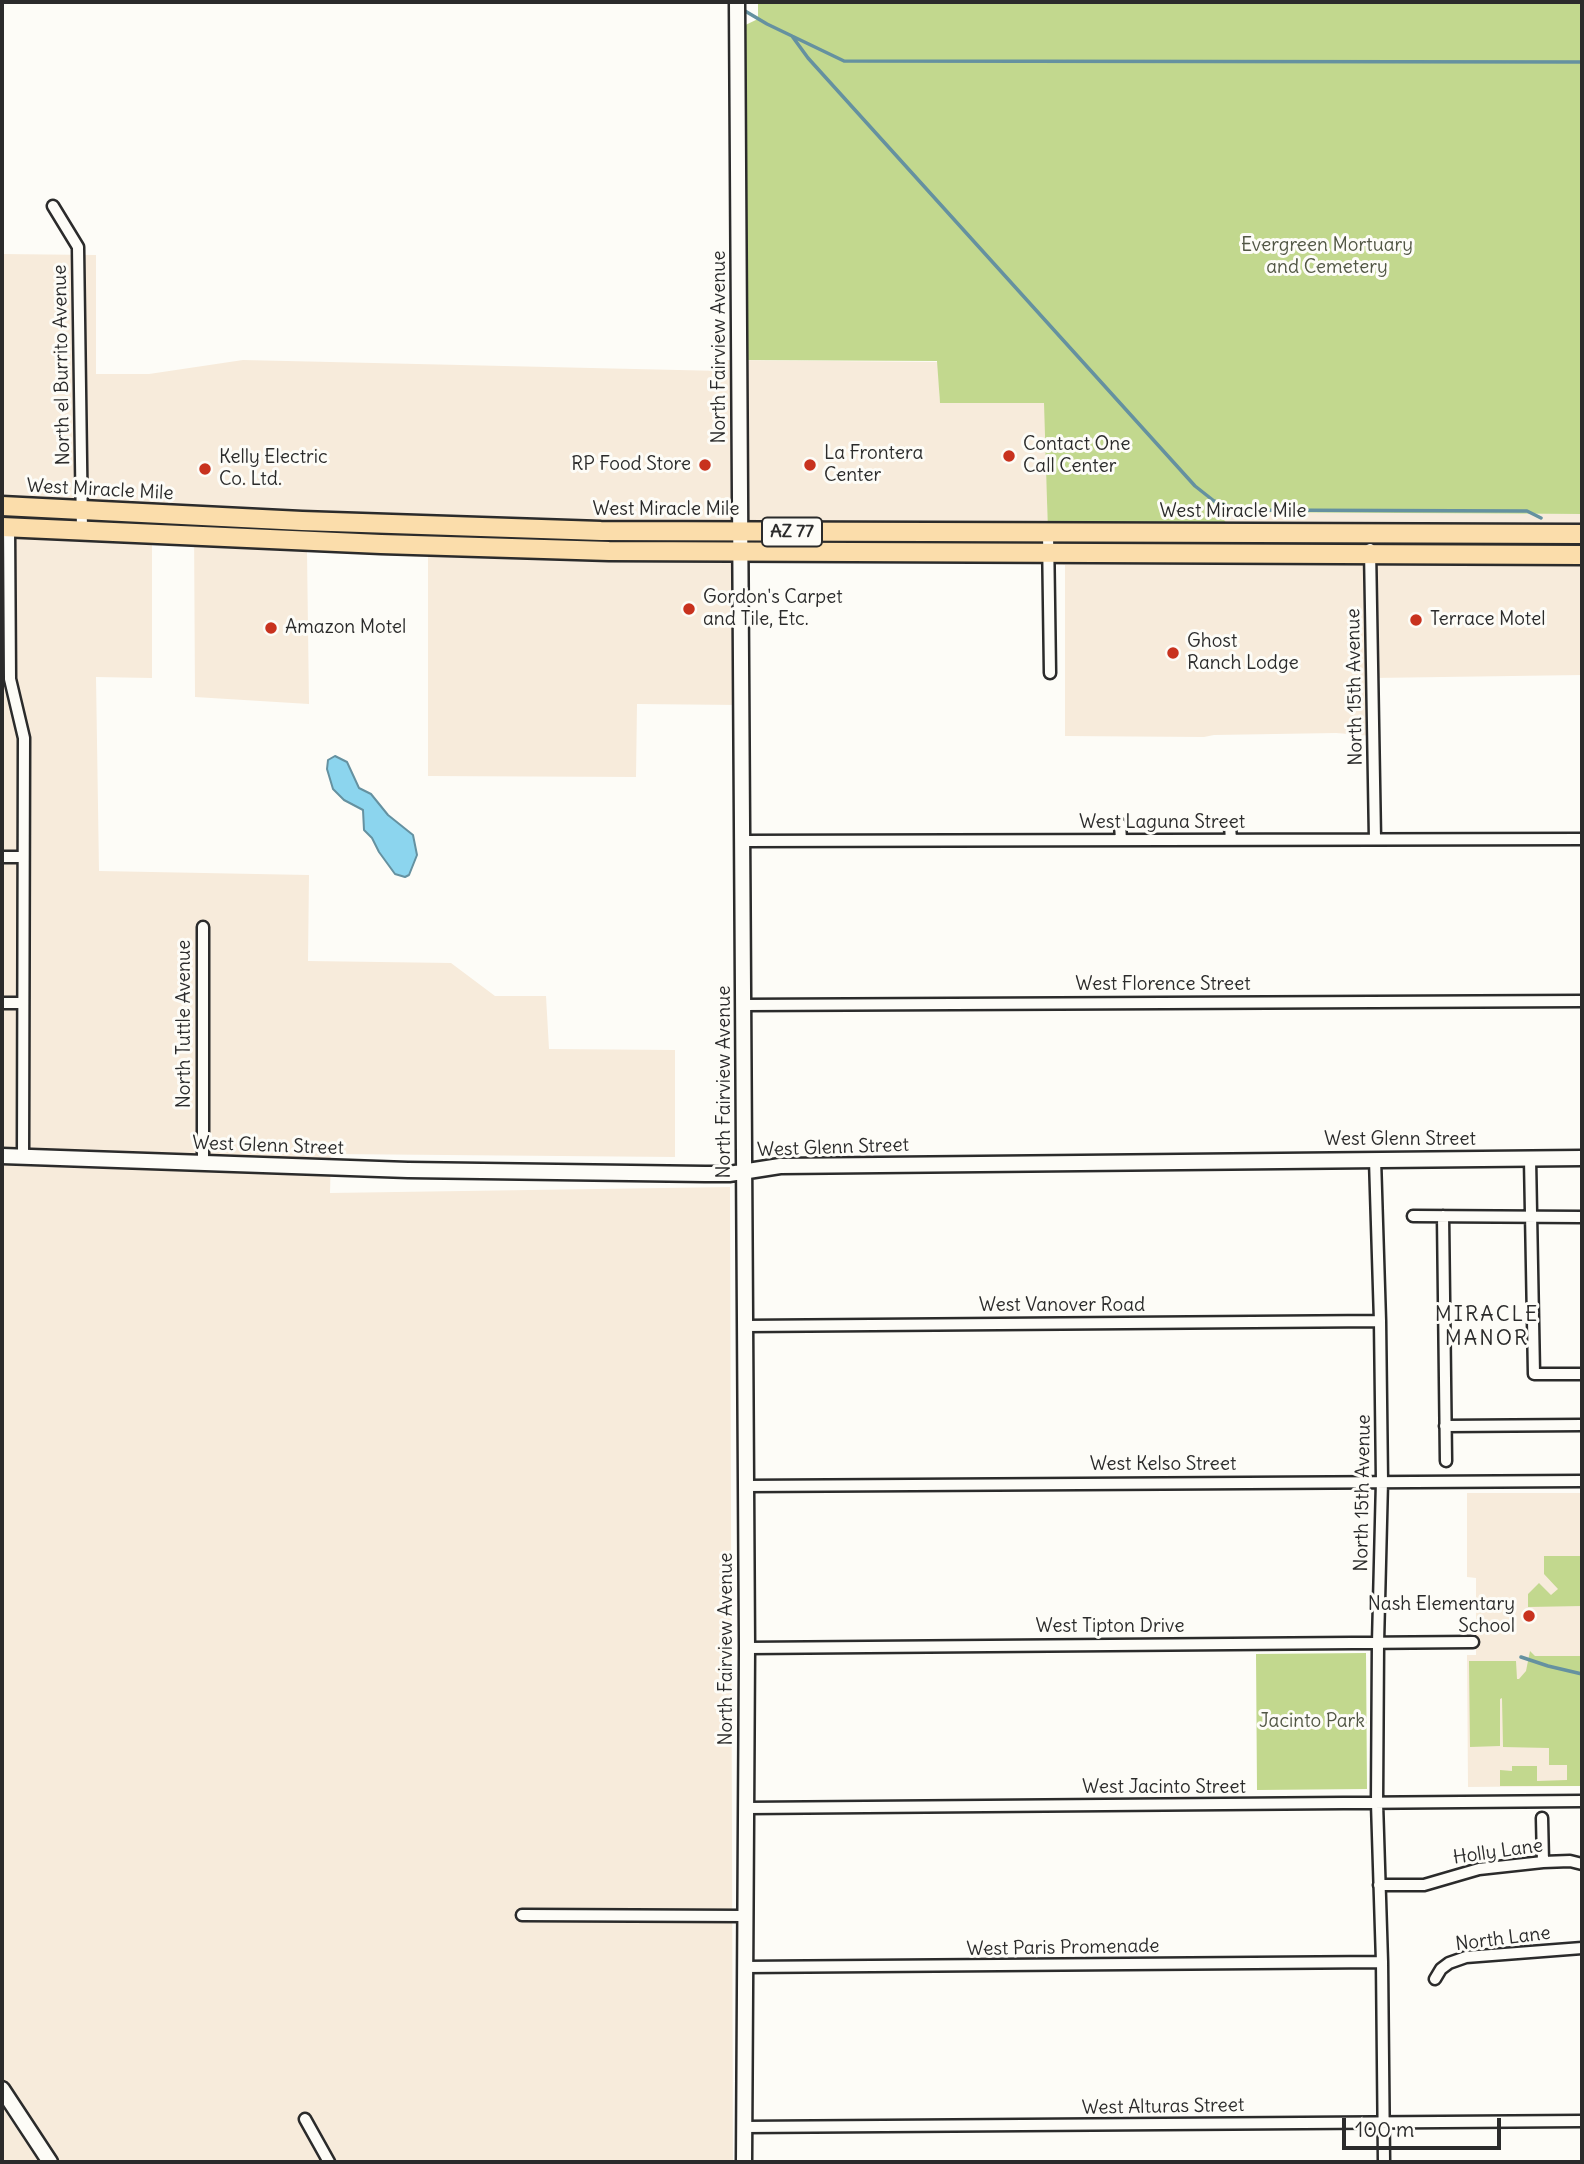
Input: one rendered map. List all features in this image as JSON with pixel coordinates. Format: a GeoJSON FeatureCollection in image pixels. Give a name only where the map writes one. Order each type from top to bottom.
{"type":"FeatureCollection","features":[{"type":"Feature","properties":{"kind":"highway","name":"West Miracle Mile"},"geometry":{"type":"LineString","coordinates":[[2,506],[589,531],[1582,534]]}},
{"type":"Feature","properties":{"kind":"highway"},"geometry":{"type":"LineString","coordinates":[[289,540],[300,533],[401,536],[414,532],[418,525]]}},
{"type":"Feature","properties":{"kind":"highway","name":"AZ 77"},"geometry":{"type":"LineString","coordinates":[[6,527],[600,551],[1582,555]]}},
{"type":"Feature","properties":{"kind":"street","name":"North Fairview Avenue"},"geometry":{"type":"LineString","coordinates":[[737,2],[747,1648],[744,2162]]}},
{"type":"Feature","properties":{"kind":"street","name":"North el Burrito Avenue"},"geometry":{"type":"LineString","coordinates":[[53,206],[78,247],[82,531]]}},
{"type":"Feature","properties":{"kind":"street"},"geometry":{"type":"LineString","coordinates":[[6,527],[10,680],[24,738],[23,1157]]}},
{"type":"Feature","properties":{"kind":"street"},"geometry":{"type":"LineString","coordinates":[[1048,533],[1050,673]]}},
{"type":"Feature","properties":{"kind":"street","name":"North 15th Avenue"},"geometry":{"type":"LineString","coordinates":[[1370,533],[1375,839]]}},
{"type":"Feature","properties":{"kind":"street"},"geometry":{"type":"LineString","coordinates":[[1120,824],[1121,840]]}},
{"type":"Feature","properties":{"kind":"street"},"geometry":{"type":"LineString","coordinates":[[1230,826],[1231,840]]}},
{"type":"Feature","properties":{"kind":"street","name":"West Laguna Street"},"geometry":{"type":"LineString","coordinates":[[742,841],[1582,839]]}},
{"type":"Feature","properties":{"kind":"street"},"geometry":{"type":"LineString","coordinates":[[2,857],[23,857]]}},
{"type":"Feature","properties":{"kind":"street","name":"North Tuttle Avenue"},"geometry":{"type":"LineString","coordinates":[[203,927],[203,1163]]}},
{"type":"Feature","properties":{"kind":"street","name":"West Florence Street"},"geometry":{"type":"LineString","coordinates":[[744,1005],[1582,1001]]}},
{"type":"Feature","properties":{"kind":"street"},"geometry":{"type":"LineString","coordinates":[[2,1003],[22,1003]]}},
{"type":"Feature","properties":{"kind":"street","name":"West Glenn Street"},"geometry":{"type":"LineString","coordinates":[[2,1156],[408,1170],[729,1174],[780,1166],[1582,1158]]}},
{"type":"Feature","properties":{"kind":"street"},"geometry":{"type":"LineString","coordinates":[[1530,1158],[1534,1374],[1582,1374]]}},
{"type":"Feature","properties":{"kind":"street","name":"North 15th Avenue"},"geometry":{"type":"LineString","coordinates":[[1375,1159],[1382,1481],[1377,1804],[1384,2162]]}},
{"type":"Feature","properties":{"kind":"street"},"geometry":{"type":"LineString","coordinates":[[1413,1216],[1582,1217]]}},
{"type":"Feature","properties":{"kind":"street"},"geometry":{"type":"LineString","coordinates":[[1443,1216],[1446,1461]]}},
{"type":"Feature","properties":{"kind":"street","name":"West Vanover Road"},"geometry":{"type":"LineString","coordinates":[[745,1326],[1380,1321]]}},
{"type":"Feature","properties":{"kind":"street"},"geometry":{"type":"LineString","coordinates":[[1445,1426],[1582,1426]]}},
{"type":"Feature","properties":{"kind":"street","name":"West Kelso Street"},"geometry":{"type":"LineString","coordinates":[[745,1486],[1582,1481]]}},
{"type":"Feature","properties":{"kind":"street","name":"West Tipton Drive"},"geometry":{"type":"LineString","coordinates":[[747,1648],[1473,1642]]}},
{"type":"Feature","properties":{"kind":"street","name":"West Jacinto Street"},"geometry":{"type":"LineString","coordinates":[[747,1808],[1582,1801]]}},
{"type":"Feature","properties":{"kind":"street"},"geometry":{"type":"LineString","coordinates":[[1542,1818],[1543,1862]]}},
{"type":"Feature","properties":{"kind":"street","name":"Holly Lane"},"geometry":{"type":"LineString","coordinates":[[1379,1885],[1424,1885],[1479,1869],[1543,1862],[1570,1861],[1582,1864]]}},
{"type":"Feature","properties":{"kind":"street"},"geometry":{"type":"LineString","coordinates":[[522,1915],[745,1916]]}},
{"type":"Feature","properties":{"kind":"street","name":"North Lane"},"geometry":{"type":"LineString","coordinates":[[1435,1979],[1449,1963],[1466,1957],[1582,1948]]}},
{"type":"Feature","properties":{"kind":"street","name":"West Paris Promenade"},"geometry":{"type":"LineString","coordinates":[[744,1967],[1382,1962]]}},
{"type":"Feature","properties":{"kind":"street"},"geometry":{"type":"LineString","coordinates":[[2,2090],[50,2162]]}},
{"type":"Feature","properties":{"kind":"street"},"geometry":{"type":"LineString","coordinates":[[305,2119],[329,2162]]}},
{"type":"Feature","properties":{"kind":"street","name":"West Alturas Street"},"geometry":{"type":"LineString","coordinates":[[744,2127],[1582,2121]]}},
{"type":"Feature","properties":{"kind":"shaded area"},"geometry":{"type":"Polygon","coordinates":[[[2,254],[96,255],[96,374],[149,374],[243,360],[722,371],[722,360],[938,362],[940,403],[1045,403],[1048,532],[1234,532],[1217,512],[1582,514],[1582,675],[1373,678],[1373,736],[1336,733],[1204,737],[1065,736],[1065,565],[1049,564],[1048,553],[740,552],[740,705],[637,704],[636,777],[428,776],[428,557],[307,552],[309,704],[195,697],[194,526],[152,524],[152,678],[96,677],[99,871],[309,875],[308,961],[451,963],[495,996],[546,996],[549,1049],[675,1050],[675,1157],[331,1154],[330,1193],[730,1187],[733,2162],[59,2162],[19,2106],[7,2114],[39,2162],[2,2162],[2,254]]]}},
{"type":"Feature","properties":{"kind":"shaded area","name":"Nash Elementary School"},"geometry":{"type":"Polygon","coordinates":[[[1467,1493],[1582,1493],[1582,1786],[1468,1787],[1467,1655],[1476,1655],[1476,1578],[1467,1577],[1467,1493]]]}},
{"type":"Feature","properties":{"kind":"green space","name":"Evergreen Mortuary and Cemetery"},"geometry":{"type":"Polygon","coordinates":[[[758,2],[1582,2],[1582,514],[1218,512],[1234,533],[1048,533],[1044,403],[940,403],[937,361],[740,360],[737,29],[758,19],[758,2]]]}},
{"type":"Feature","properties":{"kind":"green space"},"geometry":{"type":"Polygon","coordinates":[[[1544,1556],[1582,1556],[1582,1606],[1528,1607],[1528,1594],[1539,1583],[1551,1595],[1558,1589],[1544,1574],[1544,1556]]]}},
{"type":"Feature","properties":{"kind":"green space"},"geometry":{"type":"Polygon","coordinates":[[[1530,1651],[1535,1656],[1582,1656],[1582,1786],[1500,1786],[1500,1770],[1512,1771],[1512,1766],[1537,1766],[1537,1781],[1567,1780],[1567,1765],[1549,1765],[1549,1748],[1503,1747],[1502,1698],[1500,1746],[1470,1747],[1469,1661],[1516,1661],[1519,1679],[1526,1671],[1530,1651]]]}},
{"type":"Feature","properties":{"kind":"green space","name":"Jacinto Park"},"geometry":{"type":"Polygon","coordinates":[[[1366,1653],[1367,1789],[1257,1790],[1256,1654],[1366,1653]]]}},
{"type":"Feature","properties":{"kind":"water"},"geometry":{"type":"Polygon","coordinates":[[[335,756],[347,762],[359,788],[371,794],[388,815],[413,835],[417,855],[409,875],[405,877],[395,874],[364,830],[363,810],[344,800],[333,789],[327,769],[328,760],[335,756]]]}},
{"type":"Feature","properties":{"kind":"waterway"},"geometry":{"type":"LineString","coordinates":[[740,8],[844,61],[1582,62]]}},
{"type":"Feature","properties":{"kind":"waterway"},"geometry":{"type":"LineString","coordinates":[[792,36],[808,58],[1195,486],[1214,501],[1237,510],[1527,511],[1541,518]]}},
{"type":"Feature","properties":{"kind":"waterway"},"geometry":{"type":"LineString","coordinates":[[1521,1657],[1582,1674]]}},
{"type":"Feature","properties":{"kind":"place","name":"Contact One Call Center"},"geometry":{"type":"Point","coordinates":[1009,456]}},
{"type":"Feature","properties":{"kind":"place","name":"RP Food Store"},"geometry":{"type":"Point","coordinates":[705,465]}},
{"type":"Feature","properties":{"kind":"place","name":"La Frontera Center"},"geometry":{"type":"Point","coordinates":[810,465]}},
{"type":"Feature","properties":{"kind":"place","name":"Kelly Electric Co. Ltd."},"geometry":{"type":"Point","coordinates":[205,469]}},
{"type":"Feature","properties":{"kind":"place","name":"Gordon's Carpet and Tile, Etc."},"geometry":{"type":"Point","coordinates":[689,609]}},
{"type":"Feature","properties":{"kind":"place","name":"Terrace Motel"},"geometry":{"type":"Point","coordinates":[1416,620]}},
{"type":"Feature","properties":{"kind":"place","name":"Amazon Motel"},"geometry":{"type":"Point","coordinates":[271,628]}},
{"type":"Feature","properties":{"kind":"place","name":"Ghost Ranch Lodge"},"geometry":{"type":"Point","coordinates":[1173,653]}},
{"type":"Feature","properties":{"kind":"place","name":"Nash Elementary School"},"geometry":{"type":"Point","coordinates":[1529,1616]}},
{"type":"Feature","properties":{"kind":"district","name":"MIRACLE MANOR"},"geometry":{"type":"Point","coordinates":[1487,1327]}}]}
